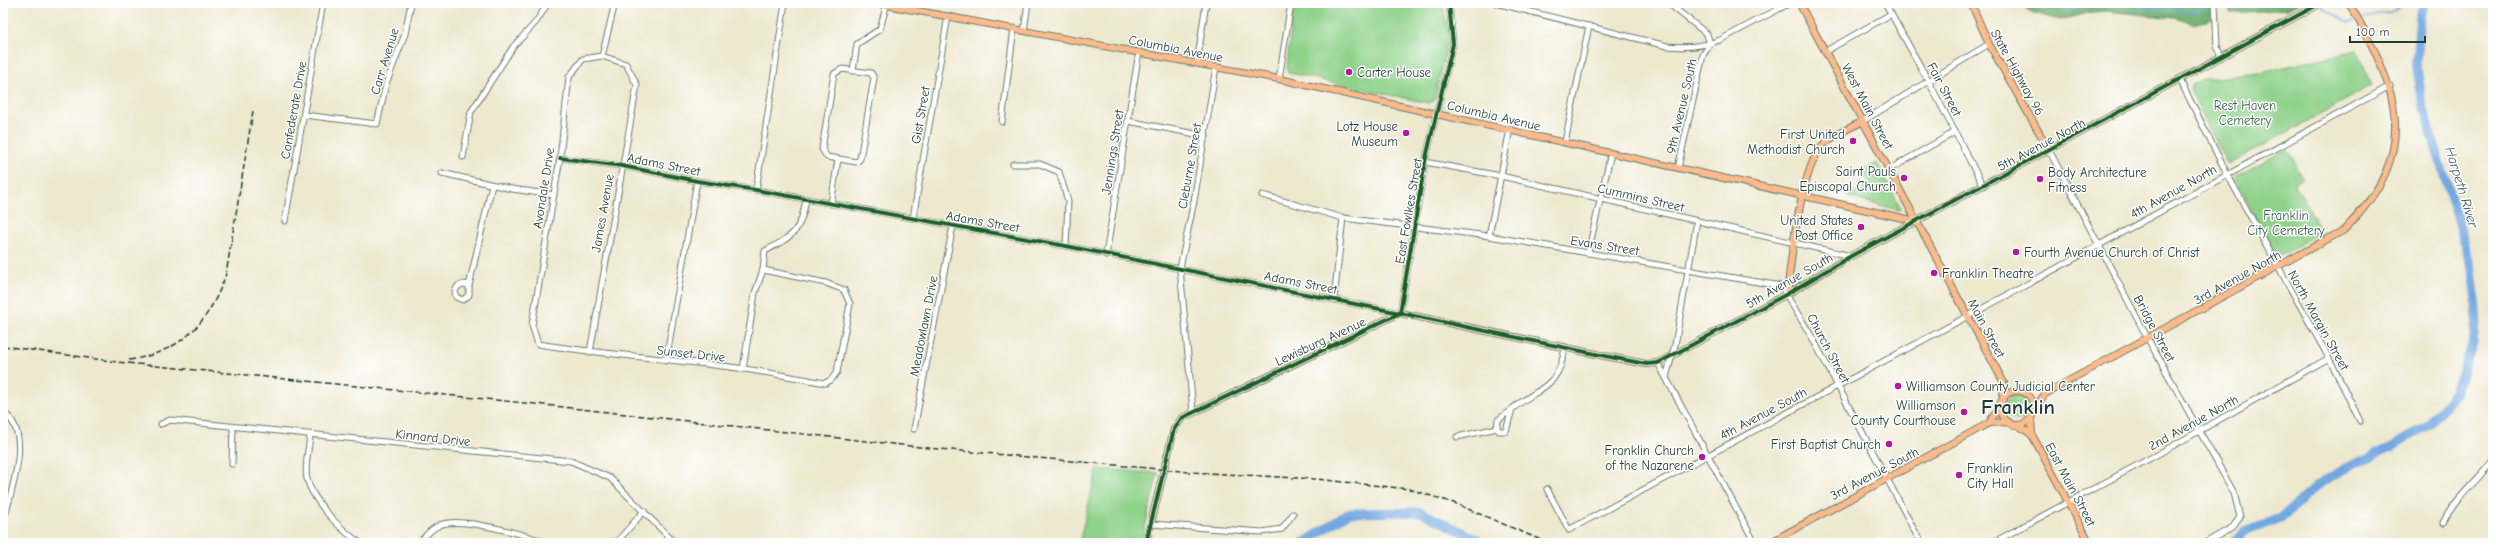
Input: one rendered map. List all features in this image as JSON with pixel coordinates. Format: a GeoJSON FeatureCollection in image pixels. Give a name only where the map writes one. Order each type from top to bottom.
{"type":"FeatureCollection","features":[{"type":"Feature","properties":{"kind":"main road","name":"Columbia Avenue"},"geometry":{"type":"LineString","coordinates":[[876,3],[1279,79],[1510,129],[1916,221]]}},
{"type":"Feature","properties":{"kind":"main road","name":"West Main Street"},"geometry":{"type":"LineString","coordinates":[[1799,3],[1890,169],[1916,221]]}},
{"type":"Feature","properties":{"kind":"main road","name":"State Highway 96"},"geometry":{"type":"LineString","coordinates":[[1971,3],[1989,44],[2049,150]]}},
{"type":"Feature","properties":{"kind":"main road","name":"5th Avenue North"},"geometry":{"type":"LineString","coordinates":[[1916,221],[2321,3]]}},
{"type":"Feature","properties":{"kind":"main road","name":"3rd Avenue North"},"geometry":{"type":"LineString","coordinates":[[2034,409],[2045,394],[2148,339],[2344,230],[2362,211],[2378,190],[2386,173],[2396,130],[2396,116],[2390,86],[2350,5]]}},
{"type":"Feature","properties":{"kind":"main road"},"geometry":{"type":"LineString","coordinates":[[1787,294],[1803,196],[1808,178],[1820,150],[1833,138],[1863,121]]}},
{"type":"Feature","properties":{"kind":"main road","name":"5th Avenue South"},"geometry":{"type":"LineString","coordinates":[[1671,357],[1787,294],[1851,256],[1916,221]]}},
{"type":"Feature","properties":{"kind":"main road","name":"Main Street"},"geometry":{"type":"LineString","coordinates":[[1916,221],[2004,383]]}},
{"type":"Feature","properties":{"kind":"main road"},"geometry":{"type":"LineString","coordinates":[[1400,314],[1646,364],[1658,363],[1671,357]]}},
{"type":"Feature","properties":{"kind":"main road","name":"Lewisburg Avenue"},"geometry":{"type":"LineString","coordinates":[[1146,543],[1174,429],[1182,418],[1193,411],[1400,314]]}},
{"type":"Feature","properties":{"kind":"main road"},"geometry":{"type":"LineString","coordinates":[[2004,383],[2018,391],[2026,394],[2032,401],[2034,409],[2031,417],[2025,422],[2018,424],[2009,422],[2001,414],[2004,383]]}},
{"type":"Feature","properties":{"kind":"main road"},"geometry":{"type":"LineString","coordinates":[[1989,423],[2002,401],[2009,393],[2018,391]]}},
{"type":"Feature","properties":{"kind":"main road","name":"3rd Avenue North"},"geometry":{"type":"LineString","coordinates":[[2026,394],[2045,394]]}},
{"type":"Feature","properties":{"kind":"main road","name":"East Main Street"},"geometry":{"type":"LineString","coordinates":[[2031,417],[2032,435]]}},
{"type":"Feature","properties":{"kind":"main road","name":"3rd Avenue South"},"geometry":{"type":"LineString","coordinates":[[1769,543],[1989,423],[2009,422]]}},
{"type":"Feature","properties":{"kind":"main road","name":"East Main Street"},"geometry":{"type":"LineString","coordinates":[[2018,424],[2032,435],[2090,543]]}},
{"type":"Feature","properties":{"kind":"street","name":"Confederate Drive"},"geometry":{"type":"LineString","coordinates":[[285,221],[323,3]]}},
{"type":"Feature","properties":{"kind":"street","name":"Carr Avenue"},"geometry":{"type":"LineString","coordinates":[[304,115],[377,124],[386,84],[405,34],[411,3]]}},
{"type":"Feature","properties":{"kind":"street"},"geometry":{"type":"LineString","coordinates":[[462,158],[471,112],[513,46],[536,22],[548,3]]}},
{"type":"Feature","properties":{"kind":"street"},"geometry":{"type":"LineString","coordinates":[[602,56],[615,3]]}},
{"type":"Feature","properties":{"kind":"street"},"geometry":{"type":"LineString","coordinates":[[756,190],[785,3]]}},
{"type":"Feature","properties":{"kind":"street"},"geometry":{"type":"LineString","coordinates":[[1024,31],[1028,3]]}},
{"type":"Feature","properties":{"kind":"street"},"geometry":{"type":"LineString","coordinates":[[1197,63],[1206,3]]}},
{"type":"Feature","properties":{"kind":"street"},"geometry":{"type":"LineString","coordinates":[[1279,79],[1291,3]]}},
{"type":"Feature","properties":{"kind":"street","name":"East Fowlkes Street"},"geometry":{"type":"LineString","coordinates":[[1400,314],[1416,225],[1425,162],[1453,44],[1448,3]]}},
{"type":"Feature","properties":{"kind":"street"},"geometry":{"type":"LineString","coordinates":[[1496,3],[1667,46],[1696,47],[1710,44],[1707,34],[1668,3]]}},
{"type":"Feature","properties":{"kind":"street","name":"9th Avenue South"},"geometry":{"type":"LineString","coordinates":[[1678,168],[1703,55],[1710,44],[1790,3]]}},
{"type":"Feature","properties":{"kind":"street","name":"Fair Street"},"geometry":{"type":"LineString","coordinates":[[1884,3],[1929,82],[1982,186]]}},
{"type":"Feature","properties":{"kind":"street"},"geometry":{"type":"LineString","coordinates":[[2215,3],[2217,46],[2221,56]]}},
{"type":"Feature","properties":{"kind":"street"},"geometry":{"type":"LineString","coordinates":[[853,70],[857,44],[880,29],[887,4]]}},
{"type":"Feature","properties":{"kind":"street"},"geometry":{"type":"LineString","coordinates":[[1826,51],[1891,14]]}},
{"type":"Feature","properties":{"kind":"street","name":"Gist Street"},"geometry":{"type":"LineString","coordinates":[[913,218],[948,16]]}},
{"type":"Feature","properties":{"kind":"street"},"geometry":{"type":"LineString","coordinates":[[1565,142],[1589,26]]}},
{"type":"Feature","properties":{"kind":"street"},"geometry":{"type":"LineString","coordinates":[[1002,122],[1014,28]]}},
{"type":"Feature","properties":{"kind":"street"},"geometry":{"type":"LineString","coordinates":[[1863,121],[1989,44]]}},
{"type":"Feature","properties":{"kind":"street","name":"Jennings Street"},"geometry":{"type":"LineString","coordinates":[[1106,255],[1139,52]]}},
{"type":"Feature","properties":{"kind":"street","name":"Avondale Drive"},"geometry":{"type":"LineString","coordinates":[[538,344],[532,325],[560,158],[569,77],[583,59],[602,56]]}},
{"type":"Feature","properties":{"kind":"street","name":"James Avenue"},"geometry":{"type":"LineString","coordinates":[[590,352],[637,85],[626,64],[602,56]]}},
{"type":"Feature","properties":{"kind":"street","name":"Cleburne Street"},"geometry":{"type":"LineString","coordinates":[[1193,411],[1180,268],[1206,136],[1216,67]]}},
{"type":"Feature","properties":{"kind":"street"},"geometry":{"type":"LineString","coordinates":[[842,69],[871,73],[874,78],[860,158],[857,162],[838,159],[827,157],[822,150],[834,74],[842,69]]}},
{"type":"Feature","properties":{"kind":"street","name":"North Margin Street"},"geometry":{"type":"LineString","coordinates":[[2180,80],[2227,174],[2329,358],[2360,421]]}},
{"type":"Feature","properties":{"kind":"street","name":"4th Avenue North"},"geometry":{"type":"LineString","coordinates":[[1968,316],[2390,86]]}},
{"type":"Feature","properties":{"kind":"street"},"geometry":{"type":"LineString","coordinates":[[1128,121],[1206,136]]}},
{"type":"Feature","properties":{"kind":"street"},"geometry":{"type":"LineString","coordinates":[[1489,236],[1510,129]]}},
{"type":"Feature","properties":{"kind":"street"},"geometry":{"type":"LineString","coordinates":[[1890,169],[1955,132]]}},
{"type":"Feature","properties":{"kind":"street","name":"Bridge Street"},"geometry":{"type":"LineString","coordinates":[[2049,150],[2148,339],[2234,493],[2240,517],[2233,527],[2205,543]]}},
{"type":"Feature","properties":{"kind":"street"},"geometry":{"type":"LineString","coordinates":[[1588,253],[1611,153]]}},
{"type":"Feature","properties":{"kind":"street","name":"Adams Street"},"geometry":{"type":"LineString","coordinates":[[560,158],[622,166],[697,181],[756,190],[1066,246],[1334,299],[1400,314]]}},
{"type":"Feature","properties":{"kind":"street"},"geometry":{"type":"LineString","coordinates":[[831,204],[838,159]]}},
{"type":"Feature","properties":{"kind":"street","name":"Cummins Street"},"geometry":{"type":"LineString","coordinates":[[1425,162],[1501,176],[1851,256]]}},
{"type":"Feature","properties":{"kind":"street"},"geometry":{"type":"LineString","coordinates":[[1013,164],[1040,164],[1059,172],[1068,201],[1066,246]]}},
{"type":"Feature","properties":{"kind":"street"},"geometry":{"type":"LineString","coordinates":[[442,173],[492,185],[554,195]]}},
{"type":"Feature","properties":{"kind":"street"},"geometry":{"type":"LineString","coordinates":[[666,361],[697,181]]}},
{"type":"Feature","properties":{"kind":"street"},"geometry":{"type":"LineString","coordinates":[[469,286],[492,185]]}},
{"type":"Feature","properties":{"kind":"street","name":"Evans Street"},"geometry":{"type":"LineString","coordinates":[[1262,195],[1343,218],[1416,225],[1489,236],[1781,286],[1787,294]]}},
{"type":"Feature","properties":{"kind":"street"},"geometry":{"type":"LineString","coordinates":[[744,369],[755,293],[763,270],[765,251],[790,238],[803,220],[806,199]]}},
{"type":"Feature","properties":{"kind":"street"},"geometry":{"type":"LineString","coordinates":[[1334,299],[1343,218]]}},
{"type":"Feature","properties":{"kind":"street"},"geometry":{"type":"LineString","coordinates":[[1666,377],[1675,345],[1687,270],[1697,221]]}},
{"type":"Feature","properties":{"kind":"street","name":"Meadowlawn Drive"},"geometry":{"type":"LineString","coordinates":[[914,429],[953,226]]}},
{"type":"Feature","properties":{"kind":"street","name":"Sunset Drive"},"geometry":{"type":"LineString","coordinates":[[538,344],[590,352],[744,369],[825,383],[831,380],[837,372],[850,304],[844,290],[826,283],[763,270]]}},
{"type":"Feature","properties":{"kind":"street","name":"Church Street"},"geometry":{"type":"LineString","coordinates":[[1787,294],[1921,543]]}},
{"type":"Feature","properties":{"kind":"street","name":"4th Avenue South"},"geometry":{"type":"LineString","coordinates":[[1547,489],[1569,530],[1836,385],[1968,316]]}},
{"type":"Feature","properties":{"kind":"street"},"geometry":{"type":"LineString","coordinates":[[1497,428],[1498,420],[1552,382],[1563,360],[1564,347]]}},
{"type":"Feature","properties":{"kind":"street","name":"2nd Avenue North"},"geometry":{"type":"LineString","coordinates":[[1992,543],[2068,503],[2329,358]]}},
{"type":"Feature","properties":{"kind":"street"},"geometry":{"type":"LineString","coordinates":[[1658,363],[1755,543]]}},
{"type":"Feature","properties":{"kind":"street"},"geometry":{"type":"LineString","coordinates":[[1497,428],[1503,433],[1506,431],[1512,409]]}},
{"type":"Feature","properties":{"kind":"street"},"geometry":{"type":"LineString","coordinates":[[3,412],[18,435],[19,459],[3,524]]}},
{"type":"Feature","properties":{"kind":"street","name":"Kinnard Drive"},"geometry":{"type":"LineString","coordinates":[[161,424],[170,420],[310,436],[571,461],[610,478],[675,543]]}},
{"type":"Feature","properties":{"kind":"street"},"geometry":{"type":"LineString","coordinates":[[232,464],[233,428]]}},
{"type":"Feature","properties":{"kind":"street"},"geometry":{"type":"LineString","coordinates":[[1457,437],[1497,428]]}},
{"type":"Feature","properties":{"kind":"street"},"geometry":{"type":"LineString","coordinates":[[310,436],[307,479],[319,502],[346,534],[360,543]]}},
{"type":"Feature","properties":{"kind":"street"},"geometry":{"type":"LineString","coordinates":[[2443,523],[2449,510],[2482,476],[2493,460]]}},
{"type":"Feature","properties":{"kind":"street"},"geometry":{"type":"LineString","coordinates":[[616,543],[644,511]]}},
{"type":"Feature","properties":{"kind":"street"},"geometry":{"type":"LineString","coordinates":[[1151,524],[1262,532],[1282,529],[1293,514]]}},
{"type":"Feature","properties":{"kind":"street"},"geometry":{"type":"LineString","coordinates":[[419,543],[432,528],[447,523],[466,523],[547,543]]}},
{"type":"Feature","properties":{"kind":"green space"},"geometry":{"type":"Polygon","coordinates":[[[1293,3],[1442,3],[1449,34],[1434,101],[1428,103],[1289,73],[1287,69],[1293,3]]]}},
{"type":"Feature","properties":{"kind":"green space"},"geometry":{"type":"Polygon","coordinates":[[[2026,3],[2212,3],[2214,19],[2193,24],[2175,18],[2107,11],[2092,12],[2060,20],[2027,11],[2026,3]]]}},
{"type":"Feature","properties":{"kind":"green space"},"geometry":{"type":"Polygon","coordinates":[[[2229,3],[2300,3],[2289,9],[2230,13],[2229,3]]]}},
{"type":"Feature","properties":{"kind":"green space","name":"Rest Haven Cemetery"},"geometry":{"type":"Polygon","coordinates":[[[2357,50],[2372,85],[2228,165],[2190,91],[2192,84],[2203,79],[2259,73],[2357,50]]]}},
{"type":"Feature","properties":{"kind":"green space","name":"Franklin City Cemetery"},"geometry":{"type":"Polygon","coordinates":[[[2287,149],[2303,177],[2294,182],[2321,232],[2276,258],[2235,177],[2287,149]]]}},
{"type":"Feature","properties":{"kind":"green space"},"geometry":{"type":"Polygon","coordinates":[[[1877,163],[1900,207],[1899,210],[1847,197],[1870,183],[1862,171],[1877,163]]]}},
{"type":"Feature","properties":{"kind":"green space"},"geometry":{"type":"Polygon","coordinates":[[[2018,394],[2027,398],[2031,407],[2027,416],[2018,420],[2009,416],[2005,407],[2009,398],[2018,394]]]}},
{"type":"Feature","properties":{"kind":"green space"},"geometry":{"type":"Polygon","coordinates":[[[1097,469],[1158,473],[1141,543],[1079,543],[1097,469]]]}},
{"type":"Feature","properties":{"kind":"waterway"},"geometry":{"type":"LineString","coordinates":[[2047,3],[2060,9],[2101,3]]}},
{"type":"Feature","properties":{"kind":"waterway"},"geometry":{"type":"LineString","coordinates":[[2119,3],[2171,11],[2191,11],[2214,6]]}},
{"type":"Feature","properties":{"kind":"waterway"},"geometry":{"type":"LineString","coordinates":[[2217,6],[2277,3]]}},
{"type":"Feature","properties":{"kind":"waterway"},"geometry":{"type":"LineString","coordinates":[[2361,19],[2394,11],[2410,3]]}},
{"type":"Feature","properties":{"kind":"waterway","name":"Harpeth River"},"geometry":{"type":"LineString","coordinates":[[2231,543],[2244,532],[2281,518],[2314,488],[2343,469],[2394,446],[2429,425],[2455,392],[2473,344],[2477,308],[2471,263],[2423,106],[2416,61],[2420,16],[2426,3]]}},
{"type":"Feature","properties":{"kind":"waterway"},"geometry":{"type":"LineString","coordinates":[[2321,6],[2348,23],[2355,20]]}},
{"type":"Feature","properties":{"kind":"waterway","name":"Harpeth River"},"geometry":{"type":"LineString","coordinates":[[1303,543],[1349,513],[1421,512],[1485,543]]}},
{"type":"Feature","properties":{"kind":"railway"},"geometry":{"type":"LineString","coordinates":[[129,360],[148,356],[164,350],[178,342],[202,321],[219,291],[226,274],[253,111]]}},
{"type":"Feature","properties":{"kind":"railway"},"geometry":{"type":"LineString","coordinates":[[3,346],[117,362],[545,405],[929,448],[1191,472],[1316,479],[1409,489],[1454,503],[1548,543]]}},
{"type":"Feature","properties":{"kind":"cycle path"},"geometry":{"type":"LineString","coordinates":[[560,158],[622,166],[697,181],[756,190],[1066,246],[1400,313],[1425,162],[1453,44],[1449,3]]}},
{"type":"Feature","properties":{"kind":"cycle path"},"geometry":{"type":"LineString","coordinates":[[1146,543],[1174,429],[1182,418],[1400,313],[1646,364],[1658,363],[1787,294],[1851,256],[2321,3]]}},
{"type":"Feature","properties":{"kind":"place","name":"Carter House"},"geometry":{"type":"Point","coordinates":[1349,72]}},
{"type":"Feature","properties":{"kind":"place","name":"Lotz House Museum"},"geometry":{"type":"Point","coordinates":[1406,133]}},
{"type":"Feature","properties":{"kind":"place","name":"First United Methodist Church"},"geometry":{"type":"Point","coordinates":[1853,141]}},
{"type":"Feature","properties":{"kind":"place","name":"Saint Pauls Episcopal Church"},"geometry":{"type":"Point","coordinates":[1904,178]}},
{"type":"Feature","properties":{"kind":"place","name":"Body Architecture Fitness"},"geometry":{"type":"Point","coordinates":[2040,179]}},
{"type":"Feature","properties":{"kind":"place","name":"United States Post Office"},"geometry":{"type":"Point","coordinates":[1861,227]}},
{"type":"Feature","properties":{"kind":"place","name":"Fourth Avenue Church of Christ"},"geometry":{"type":"Point","coordinates":[2016,252]}},
{"type":"Feature","properties":{"kind":"place","name":"Franklin Theatre"},"geometry":{"type":"Point","coordinates":[1934,273]}},
{"type":"Feature","properties":{"kind":"place","name":"Williamson County Judicial Center"},"geometry":{"type":"Point","coordinates":[1898,386]}},
{"type":"Feature","properties":{"kind":"place","name":"Williamson County Courthouse"},"geometry":{"type":"Point","coordinates":[1964,412]}},
{"type":"Feature","properties":{"kind":"place","name":"First Baptist Church"},"geometry":{"type":"Point","coordinates":[1889,444]}},
{"type":"Feature","properties":{"kind":"place","name":"Franklin Church of the Nazarene"},"geometry":{"type":"Point","coordinates":[1702,457]}},
{"type":"Feature","properties":{"kind":"place","name":"Franklin City Hall"},"geometry":{"type":"Point","coordinates":[1959,475]}},
{"type":"Feature","properties":{"kind":"district","name":"Franklin"},"geometry":{"type":"Point","coordinates":[2018,407]}}]}
